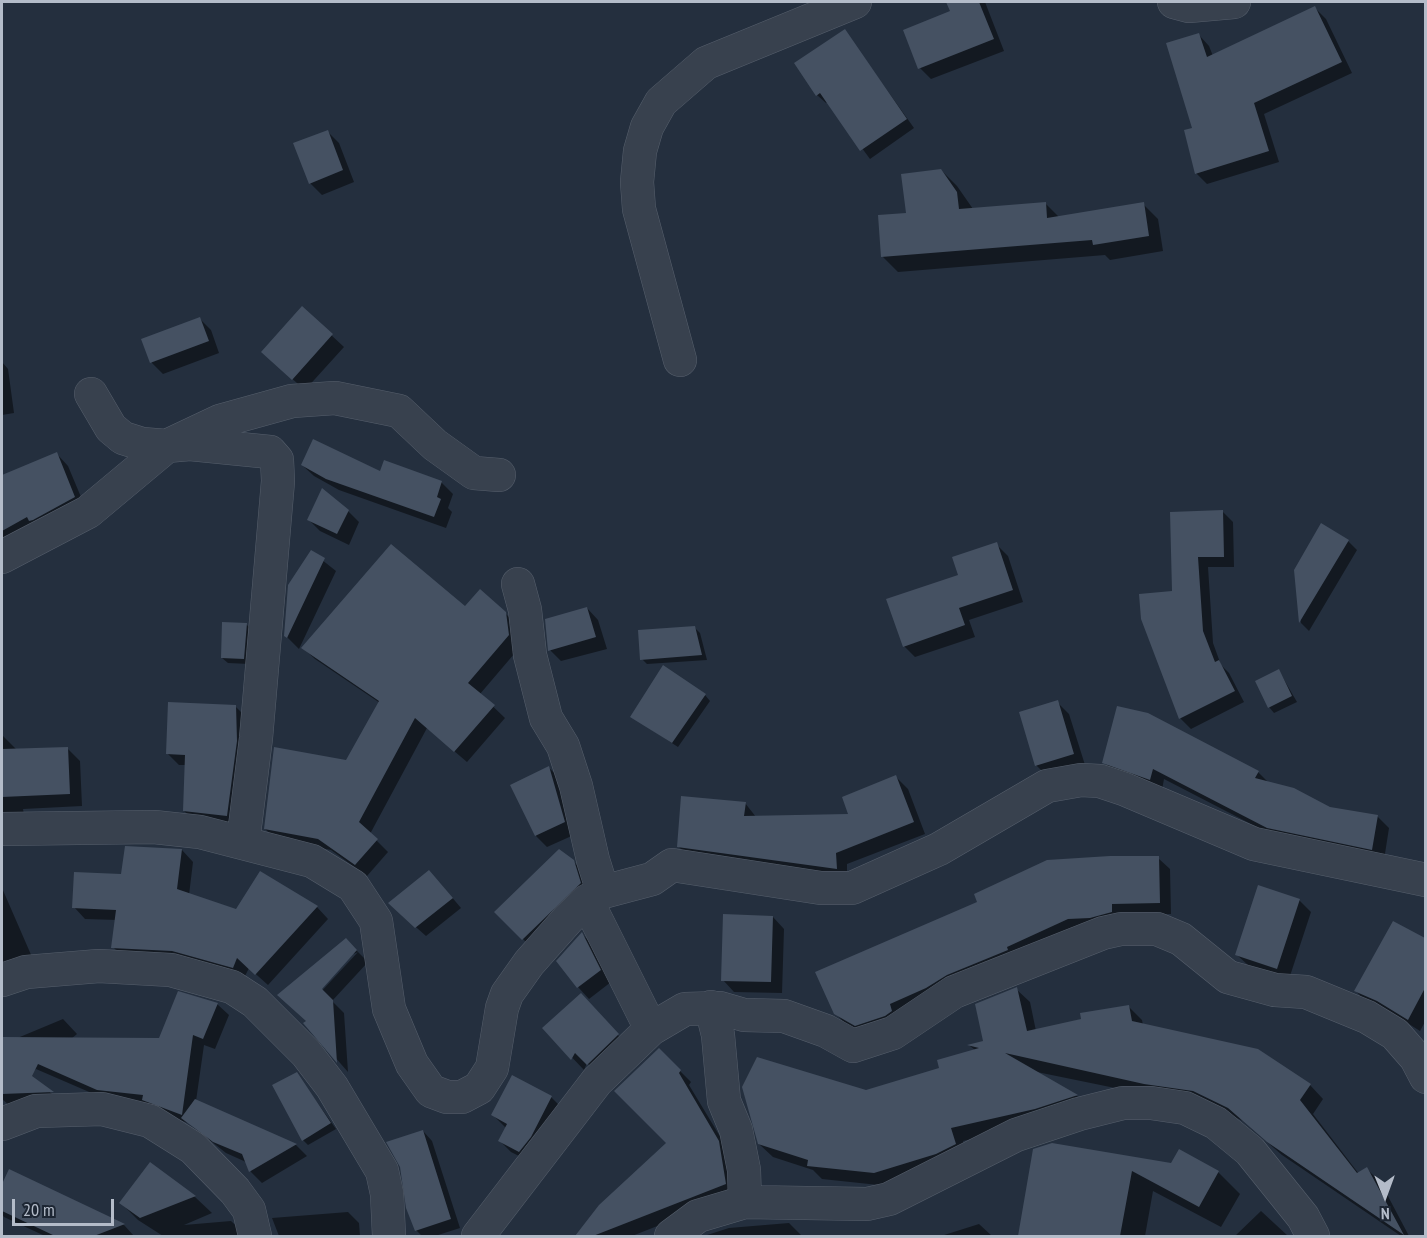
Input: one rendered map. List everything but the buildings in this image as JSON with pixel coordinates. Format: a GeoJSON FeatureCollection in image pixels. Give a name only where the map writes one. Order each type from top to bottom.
{"type":"FeatureCollection","features":[{"type":"Feature","properties":{"kind":"street"},"geometry":{"type":"LineString","coordinates":[[680,360],[639,209],[637,182],[640,151],[647,127],[662,102],[706,63],[855,2]]}},
{"type":"Feature","properties":{"kind":"street"},"geometry":{"type":"LineString","coordinates":[[1174,2],[1189,6],[1234,2]]}},
{"type":"Feature","properties":{"kind":"street"},"geometry":{"type":"LineString","coordinates":[[91,394],[116,434],[142,444],[167,446],[190,444],[270,452],[277,460],[279,481],[256,738],[243,842]]}},
{"type":"Feature","properties":{"kind":"street"},"geometry":{"type":"LineString","coordinates":[[2,557],[88,512],[167,446],[220,421],[292,401],[335,398],[399,411],[435,445],[474,473],[499,475]]}},
{"type":"Feature","properties":{"kind":"street"},"geometry":{"type":"LineString","coordinates":[[518,584],[525,609],[530,655],[546,718],[563,746],[576,786],[593,860],[595,896],[651,1029]]}},
{"type":"Feature","properties":{"kind":"street"},"geometry":{"type":"LineString","coordinates":[[2,829],[154,827],[200,832],[312,861],[353,886],[376,921],[389,1009],[412,1064],[431,1091],[447,1097],[462,1097],[479,1088],[492,1068],[502,1008],[507,994],[529,963],[595,896],[652,879],[672,865],[821,888],[852,888],[939,849],[1047,786],[1081,780],[1100,781],[1124,789],[1254,844],[1425,880]]}},
{"type":"Feature","properties":{"kind":"street"},"geometry":{"type":"LineString","coordinates":[[478,1236],[597,1081],[651,1029],[685,1010],[711,1007],[744,1015],[784,1016],[826,1031],[853,1046],[893,1033],[954,992],[1102,933],[1121,929],[1157,929],[1181,939],[1228,977],[1275,990],[1306,992],[1367,1017],[1395,1034],[1416,1058],[1425,1077]]}},
{"type":"Feature","properties":{"kind":"street"},"geometry":{"type":"LineString","coordinates":[[2,981],[26,972],[99,966],[171,970],[232,987],[255,1002],[306,1053],[332,1087],[382,1171],[387,1194],[389,1236]]}},
{"type":"Feature","properties":{"kind":"street"},"geometry":{"type":"LineString","coordinates":[[711,1007],[718,1035],[724,1101],[736,1130],[744,1170],[745,1202]]}},
{"type":"Feature","properties":{"kind":"street"},"geometry":{"type":"LineString","coordinates":[[671,1236],[698,1216],[745,1202],[867,1204],[889,1199],[1016,1135],[1079,1114],[1123,1103],[1151,1103],[1185,1108],[1216,1123],[1250,1151],[1303,1217],[1313,1236]]}},
{"type":"Feature","properties":{"kind":"street"},"geometry":{"type":"LineString","coordinates":[[2,1124],[36,1111],[102,1109],[150,1121],[193,1148],[235,1191],[249,1210],[255,1236]]}}]}
